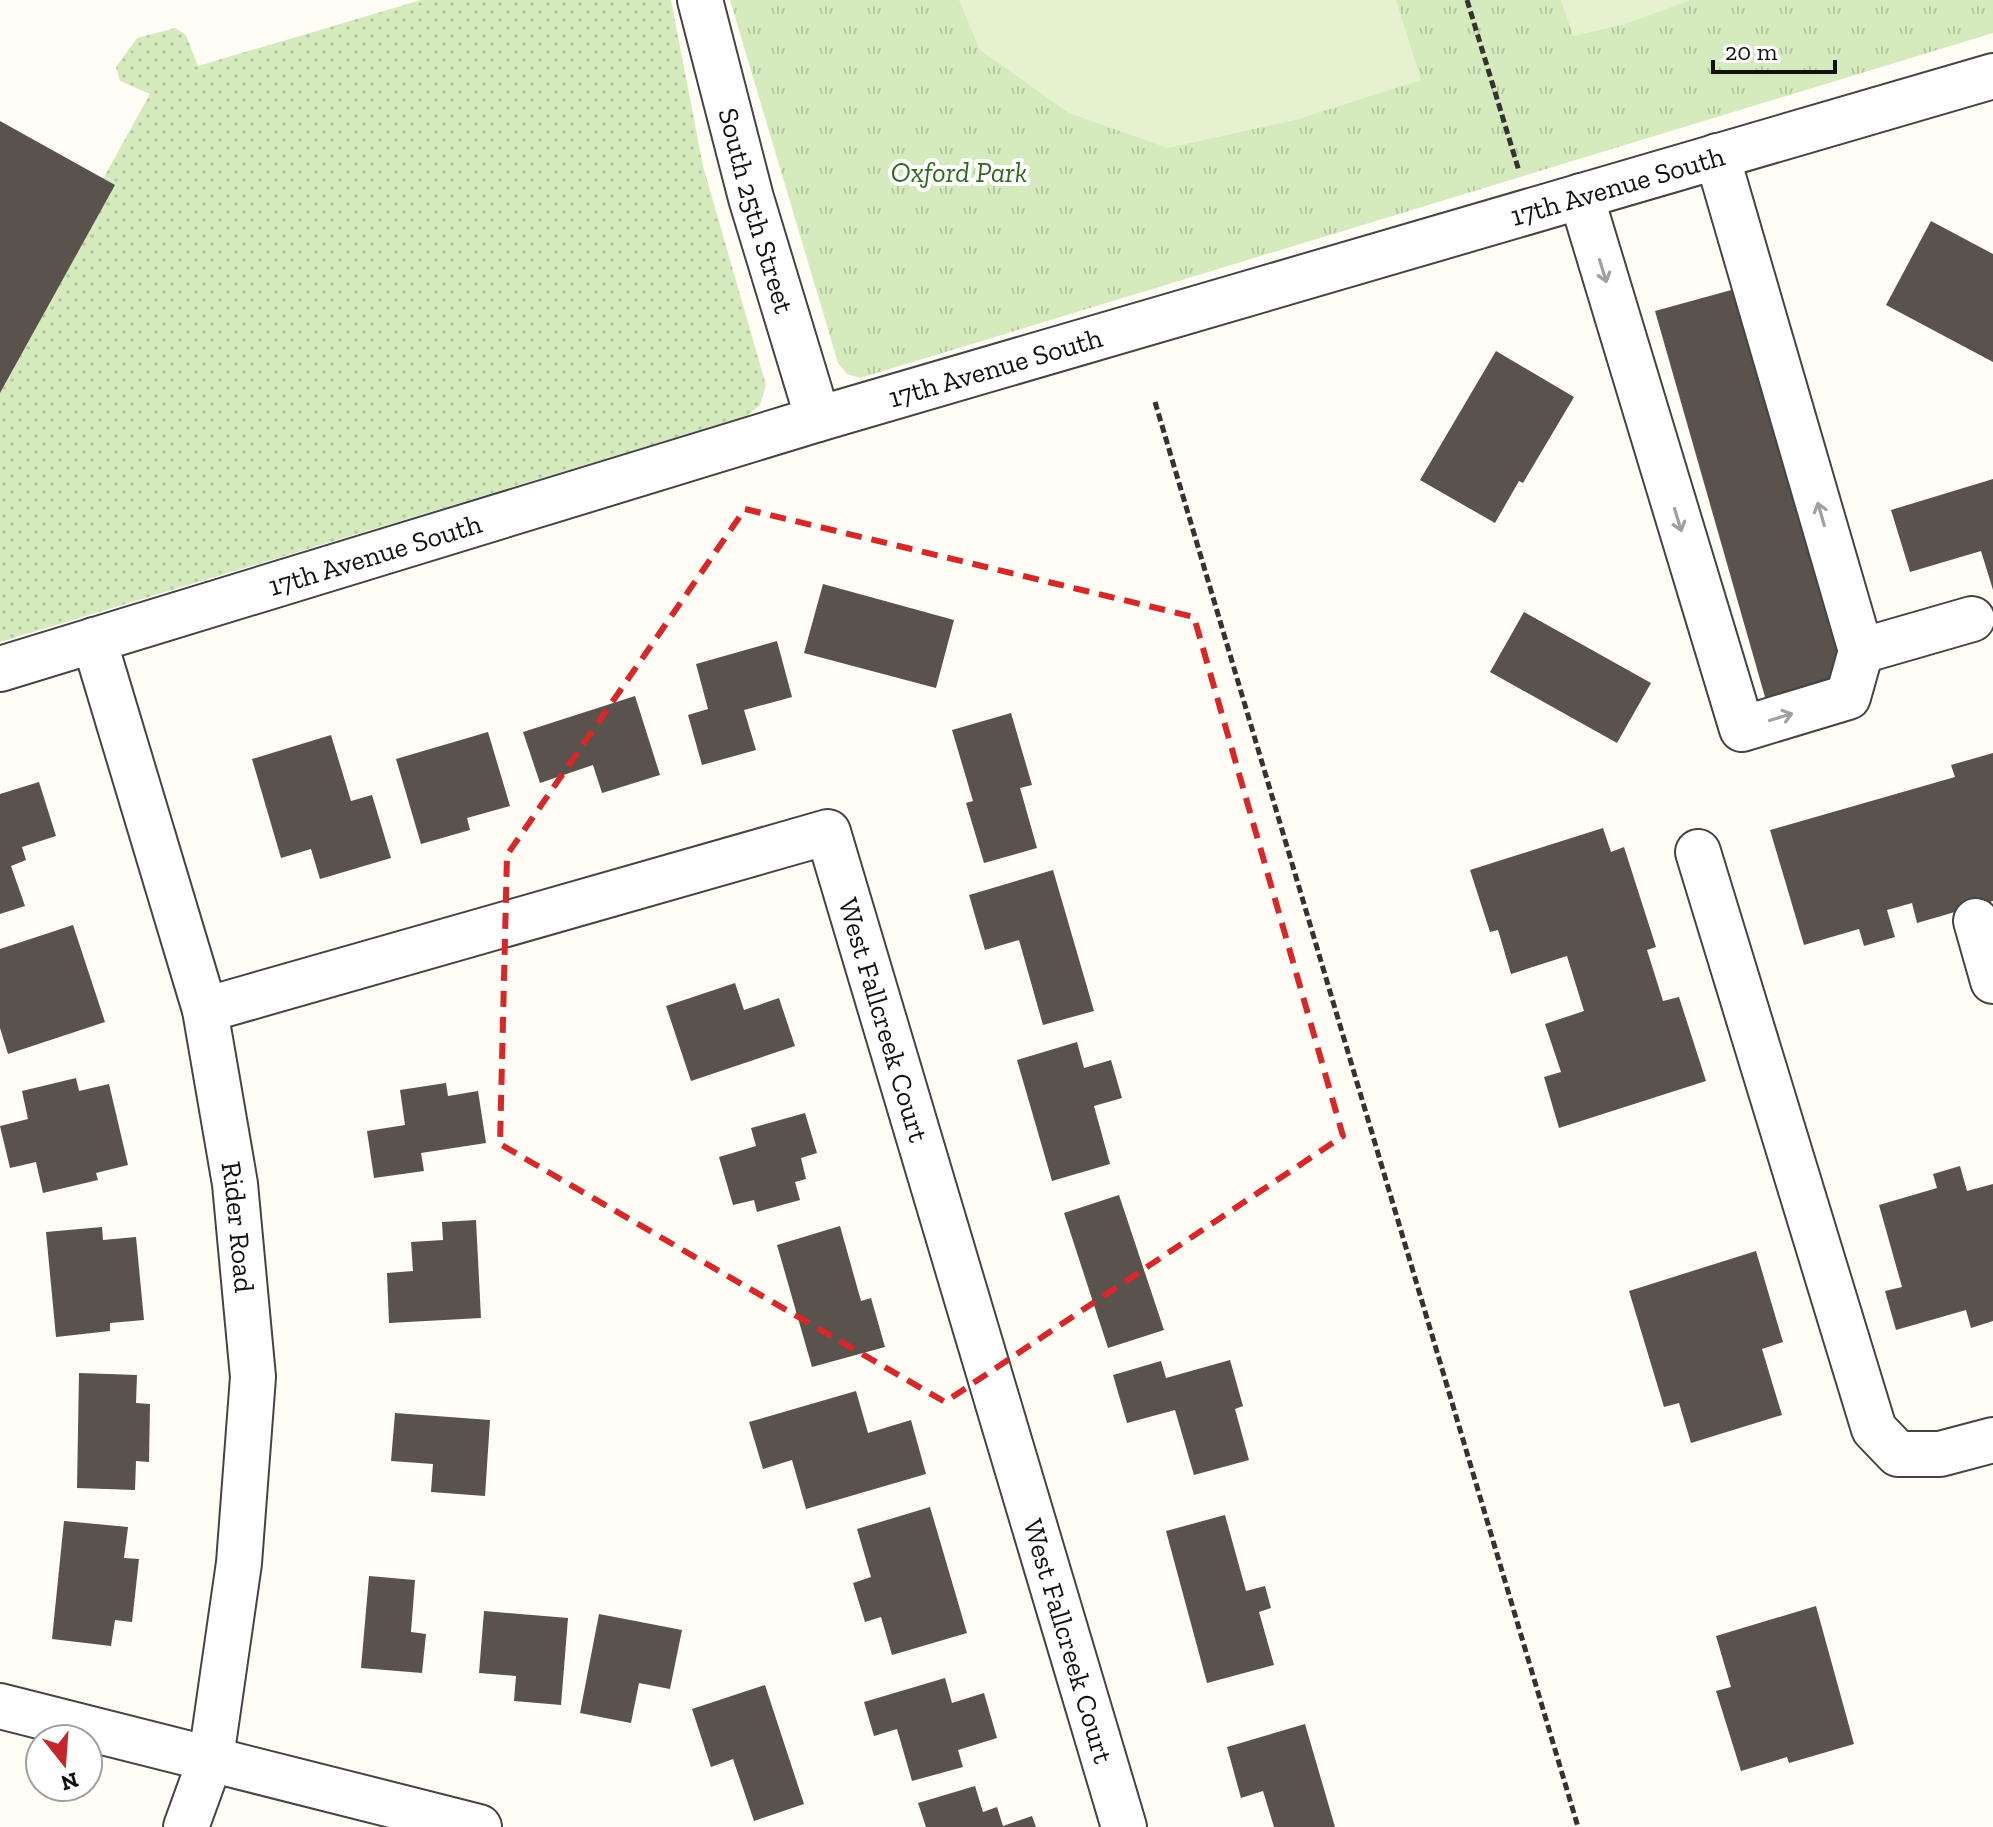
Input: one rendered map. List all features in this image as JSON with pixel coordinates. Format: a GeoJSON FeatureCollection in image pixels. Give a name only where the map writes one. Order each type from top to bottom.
{"type":"FeatureCollection","features":[{"type":"Feature","properties":{"kind":"street","name":"South 25th Street"},"geometry":{"type":"LineString","coordinates":[[700,0],[751,198],[818,419]]}},
{"type":"Feature","properties":{"kind":"street","name":"17th Avenue South"},"geometry":{"type":"LineString","coordinates":[[0,669],[818,419],[1993,76]]}},
{"type":"Feature","properties":{"kind":"street"},"geometry":{"type":"LineString","coordinates":[[1581,196],[1742,729],[1848,697],[1861,651],[1717,156]]}},
{"type":"Feature","properties":{"kind":"street"},"geometry":{"type":"LineString","coordinates":[[1861,651],[1972,619]]}},
{"type":"Feature","properties":{"kind":"street","name":"Rider Road"},"geometry":{"type":"LineString","coordinates":[[94,640],[205,1010],[235,1184],[253,1377],[239,1563],[211,1758],[186,1827]]}},
{"type":"Feature","properties":{"kind":"street","name":"West Fallcreek Court"},"geometry":{"type":"LineString","coordinates":[[205,1010],[828,832],[1124,1827]]}},
{"type":"Feature","properties":{"kind":"street"},"geometry":{"type":"LineString","coordinates":[[1698,852],[1874,1429],[1898,1454],[1940,1454],[1993,1440]]}},
{"type":"Feature","properties":{"kind":"street"},"geometry":{"type":"LineString","coordinates":[[1976,921],[1993,981]]}},
{"type":"Feature","properties":{"kind":"street"},"geometry":{"type":"LineString","coordinates":[[0,1706],[479,1827]]}},
{"type":"Feature","properties":{"kind":"path"},"geometry":{"type":"LineString","coordinates":[[1467,0],[1531,211]]}},
{"type":"Feature","properties":{"kind":"path"},"geometry":{"type":"LineString","coordinates":[[1155,402],[1578,1827]]}},
{"type":"Feature","properties":{"kind":"highlighted area"},"geometry":{"type":"Polygon","coordinates":[[[745,509],[1194,617],[1343,1136],[945,1402],[500,1144],[507,855],[745,509]]]}},
{"type":"Feature","properties":{"kind":"green space"},"geometry":{"type":"Polygon","coordinates":[[[421,0],[671,0],[703,166],[766,385],[760,405],[747,416],[0,642],[0,393],[114,185],[103,179],[150,94],[120,81],[116,67],[137,38],[175,28],[186,35],[198,66],[421,0]]]}},
{"type":"Feature","properties":{"kind":"green space","name":"Oxford Park"},"geometry":{"type":"Polygon","coordinates":[[[730,0],[1993,0],[1993,33],[860,378],[847,374],[838,363],[730,0]]]}},
{"type":"Feature","properties":{"kind":"green space"},"geometry":{"type":"Polygon","coordinates":[[[959,0],[1396,0],[1421,80],[1295,120],[1168,148],[1069,113],[980,50],[959,0]]]}},
{"type":"Feature","properties":{"kind":"green space"},"geometry":{"type":"Polygon","coordinates":[[[1561,0],[1691,0],[1625,24],[1573,36],[1561,0]]]}},
{"type":"Feature","properties":{"kind":"building"},"geometry":{"type":"Polygon","coordinates":[[[0,121],[115,185],[0,393],[0,121]]]}},
{"type":"Feature","properties":{"kind":"building"},"geometry":{"type":"Polygon","coordinates":[[[1931,221],[1993,254],[1993,362],[1886,305],[1931,221]]]}},
{"type":"Feature","properties":{"kind":"building"},"geometry":{"type":"Polygon","coordinates":[[[1735,289],[1847,682],[1767,704],[1655,311],[1735,289]]]}},
{"type":"Feature","properties":{"kind":"building"},"geometry":{"type":"Polygon","coordinates":[[[1496,351],[1574,397],[1523,483],[1519,481],[1495,523],[1420,480],[1496,351]]]}},
{"type":"Feature","properties":{"kind":"building"},"geometry":{"type":"Polygon","coordinates":[[[1993,479],[1993,590],[1981,551],[1910,572],[1891,510],[1993,479]]]}},
{"type":"Feature","properties":{"kind":"building"},"geometry":{"type":"Polygon","coordinates":[[[823,584],[954,620],[936,688],[804,653],[823,584]]]}},
{"type":"Feature","properties":{"kind":"building"},"geometry":{"type":"Polygon","coordinates":[[[1524,612],[1651,683],[1617,743],[1490,672],[1524,612]]]}},
{"type":"Feature","properties":{"kind":"building"},"geometry":{"type":"Polygon","coordinates":[[[777,641],[792,697],[744,710],[756,750],[702,765],[688,715],[708,709],[696,664],[777,641]]]}},
{"type":"Feature","properties":{"kind":"building"},"geometry":{"type":"Polygon","coordinates":[[[635,696],[660,775],[602,793],[593,765],[540,783],[523,732],[635,696]]]}},
{"type":"Feature","properties":{"kind":"building"},"geometry":{"type":"Polygon","coordinates":[[[1011,713],[1032,785],[1020,788],[1037,848],[984,863],[966,803],[973,801],[952,730],[1011,713]]]}},
{"type":"Feature","properties":{"kind":"building"},"geometry":{"type":"Polygon","coordinates":[[[488,732],[510,806],[467,818],[470,830],[421,844],[396,759],[488,732]]]}},
{"type":"Feature","properties":{"kind":"building"},"geometry":{"type":"Polygon","coordinates":[[[331,735],[351,801],[372,795],[391,858],[320,879],[311,849],[281,858],[252,759],[331,735]]]}},
{"type":"Feature","properties":{"kind":"building"},"geometry":{"type":"Polygon","coordinates":[[[1993,753],[1993,901],[1917,923],[1912,903],[1887,910],[1895,937],[1864,946],[1859,929],[1804,945],[1770,830],[1955,777],[1951,765],[1993,753]]]}},
{"type":"Feature","properties":{"kind":"building"},"geometry":{"type":"Polygon","coordinates":[[[39,782],[56,836],[22,847],[26,860],[11,866],[25,906],[0,914],[0,794],[39,782]]]}},
{"type":"Feature","properties":{"kind":"building"},"geometry":{"type":"Polygon","coordinates":[[[1603,828],[1611,852],[1624,847],[1656,947],[1647,950],[1663,1001],[1679,997],[1706,1081],[1559,1128],[1544,1077],[1561,1072],[1545,1024],[1584,1011],[1567,956],[1511,974],[1498,930],[1490,932],[1470,870],[1603,828]]]}},
{"type":"Feature","properties":{"kind":"building"},"geometry":{"type":"Polygon","coordinates":[[[1053,870],[1094,1011],[1043,1025],[1019,940],[985,950],[969,895],[1053,870]]]}},
{"type":"Feature","properties":{"kind":"building"},"geometry":{"type":"Polygon","coordinates":[[[73,925],[105,1022],[8,1054],[0,1028],[0,949],[73,925]]]}},
{"type":"Feature","properties":{"kind":"building"},"geometry":{"type":"Polygon","coordinates":[[[735,983],[744,1010],[779,998],[795,1046],[691,1081],[666,1006],[735,983]]]}},
{"type":"Feature","properties":{"kind":"building"},"geometry":{"type":"Polygon","coordinates":[[[1077,1042],[1084,1068],[1111,1060],[1122,1098],[1094,1106],[1110,1164],[1052,1181],[1017,1060],[1077,1042]]]}},
{"type":"Feature","properties":{"kind":"building"},"geometry":{"type":"Polygon","coordinates":[[[76,1078],[79,1091],[109,1084],[128,1165],[96,1173],[98,1180],[43,1193],[36,1162],[10,1168],[0,1126],[28,1119],[22,1091],[76,1078]]]}},
{"type":"Feature","properties":{"kind":"building"},"geometry":{"type":"Polygon","coordinates":[[[446,1083],[448,1096],[478,1091],[486,1143],[421,1153],[424,1171],[374,1178],[367,1131],[405,1125],[400,1090],[446,1083]]]}},
{"type":"Feature","properties":{"kind":"building"},"geometry":{"type":"Polygon","coordinates":[[[805,1113],[817,1153],[801,1158],[806,1179],[795,1182],[800,1200],[757,1212],[754,1200],[733,1205],[719,1157],[756,1146],[751,1128],[805,1113]]]}},
{"type":"Feature","properties":{"kind":"building"},"geometry":{"type":"Polygon","coordinates":[[[1960,1166],[1967,1191],[1993,1184],[1993,1321],[1971,1328],[1966,1310],[1896,1330],[1885,1291],[1902,1287],[1879,1205],[1937,1188],[1933,1174],[1960,1166]]]}},
{"type":"Feature","properties":{"kind":"building"},"geometry":{"type":"Polygon","coordinates":[[[1119,1195],[1164,1330],[1108,1348],[1064,1213],[1119,1195]]]}},
{"type":"Feature","properties":{"kind":"building"},"geometry":{"type":"Polygon","coordinates":[[[476,1220],[481,1318],[389,1323],[387,1273],[413,1271],[411,1242],[443,1240],[442,1222],[476,1220]]]}},
{"type":"Feature","properties":{"kind":"building"},"geometry":{"type":"Polygon","coordinates":[[[840,1226],[861,1301],[871,1298],[885,1347],[812,1367],[777,1245],[840,1226]]]}},
{"type":"Feature","properties":{"kind":"building"},"geometry":{"type":"Polygon","coordinates":[[[102,1227],[103,1240],[136,1237],[144,1320],[110,1323],[110,1331],[56,1337],[46,1232],[102,1227]]]}},
{"type":"Feature","properties":{"kind":"building"},"geometry":{"type":"Polygon","coordinates":[[[1756,1251],[1783,1342],[1762,1349],[1782,1415],[1691,1443],[1679,1403],[1664,1407],[1629,1291],[1756,1251]]]}},
{"type":"Feature","properties":{"kind":"building"},"geometry":{"type":"Polygon","coordinates":[[[1230,1360],[1243,1406],[1235,1409],[1249,1460],[1194,1475],[1175,1410],[1127,1423],[1113,1375],[1161,1361],[1166,1378],[1230,1360]]]}},
{"type":"Feature","properties":{"kind":"building"},"geometry":{"type":"Polygon","coordinates":[[[79,1373],[137,1375],[136,1403],[150,1404],[149,1462],[136,1461],[135,1490],[77,1488],[79,1373]]]}},
{"type":"Feature","properties":{"kind":"building"},"geometry":{"type":"Polygon","coordinates":[[[856,1391],[868,1433],[911,1420],[926,1474],[806,1509],[792,1460],[763,1469],[749,1422],[856,1391]]]}},
{"type":"Feature","properties":{"kind":"building"},"geometry":{"type":"Polygon","coordinates":[[[395,1413],[490,1420],[485,1496],[431,1492],[433,1464],[391,1461],[395,1413]]]}},
{"type":"Feature","properties":{"kind":"building"},"geometry":{"type":"Polygon","coordinates":[[[930,1507],[967,1633],[892,1655],[881,1617],[865,1622],[853,1583],[871,1577],[857,1529],[930,1507]]]}},
{"type":"Feature","properties":{"kind":"building"},"geometry":{"type":"Polygon","coordinates":[[[1225,1515],[1246,1591],[1265,1586],[1271,1608],[1259,1612],[1274,1665],[1207,1683],[1166,1531],[1225,1515]]]}},
{"type":"Feature","properties":{"kind":"building"},"geometry":{"type":"Polygon","coordinates":[[[64,1521],[128,1527],[124,1558],[139,1559],[132,1622],[115,1620],[111,1646],[52,1639],[64,1521]]]}},
{"type":"Feature","properties":{"kind":"building"},"geometry":{"type":"Polygon","coordinates":[[[369,1576],[415,1580],[411,1632],[426,1634],[422,1673],[361,1668],[369,1576]]]}},
{"type":"Feature","properties":{"kind":"building"},"geometry":{"type":"Polygon","coordinates":[[[1816,1606],[1854,1744],[1789,1763],[1787,1757],[1741,1771],[1716,1691],[1731,1687],[1716,1636],[1816,1606]]]}},
{"type":"Feature","properties":{"kind":"building"},"geometry":{"type":"Polygon","coordinates":[[[484,1611],[568,1618],[561,1705],[514,1701],[516,1676],[479,1673],[484,1611]]]}},
{"type":"Feature","properties":{"kind":"building"},"geometry":{"type":"Polygon","coordinates":[[[599,1614],[682,1630],[670,1689],[639,1683],[631,1723],[580,1713],[599,1614]]]}},
{"type":"Feature","properties":{"kind":"building"},"geometry":{"type":"Polygon","coordinates":[[[945,1678],[952,1703],[984,1693],[997,1738],[958,1750],[963,1767],[912,1781],[897,1729],[874,1736],[864,1702],[945,1678]]]}},
{"type":"Feature","properties":{"kind":"building"},"geometry":{"type":"Polygon","coordinates":[[[765,1685],[804,1804],[754,1821],[733,1759],[711,1767],[692,1709],[765,1685]]]}},
{"type":"Feature","properties":{"kind":"building"},"geometry":{"type":"Polygon","coordinates":[[[1305,1724],[1335,1827],[1274,1827],[1263,1791],[1241,1798],[1227,1747],[1305,1724]]]}},
{"type":"Feature","properties":{"kind":"building"},"geometry":{"type":"Polygon","coordinates":[[[975,1786],[983,1812],[997,1807],[1003,1826],[1032,1816],[1036,1827],[926,1827],[918,1803],[975,1786]]]}}]}
